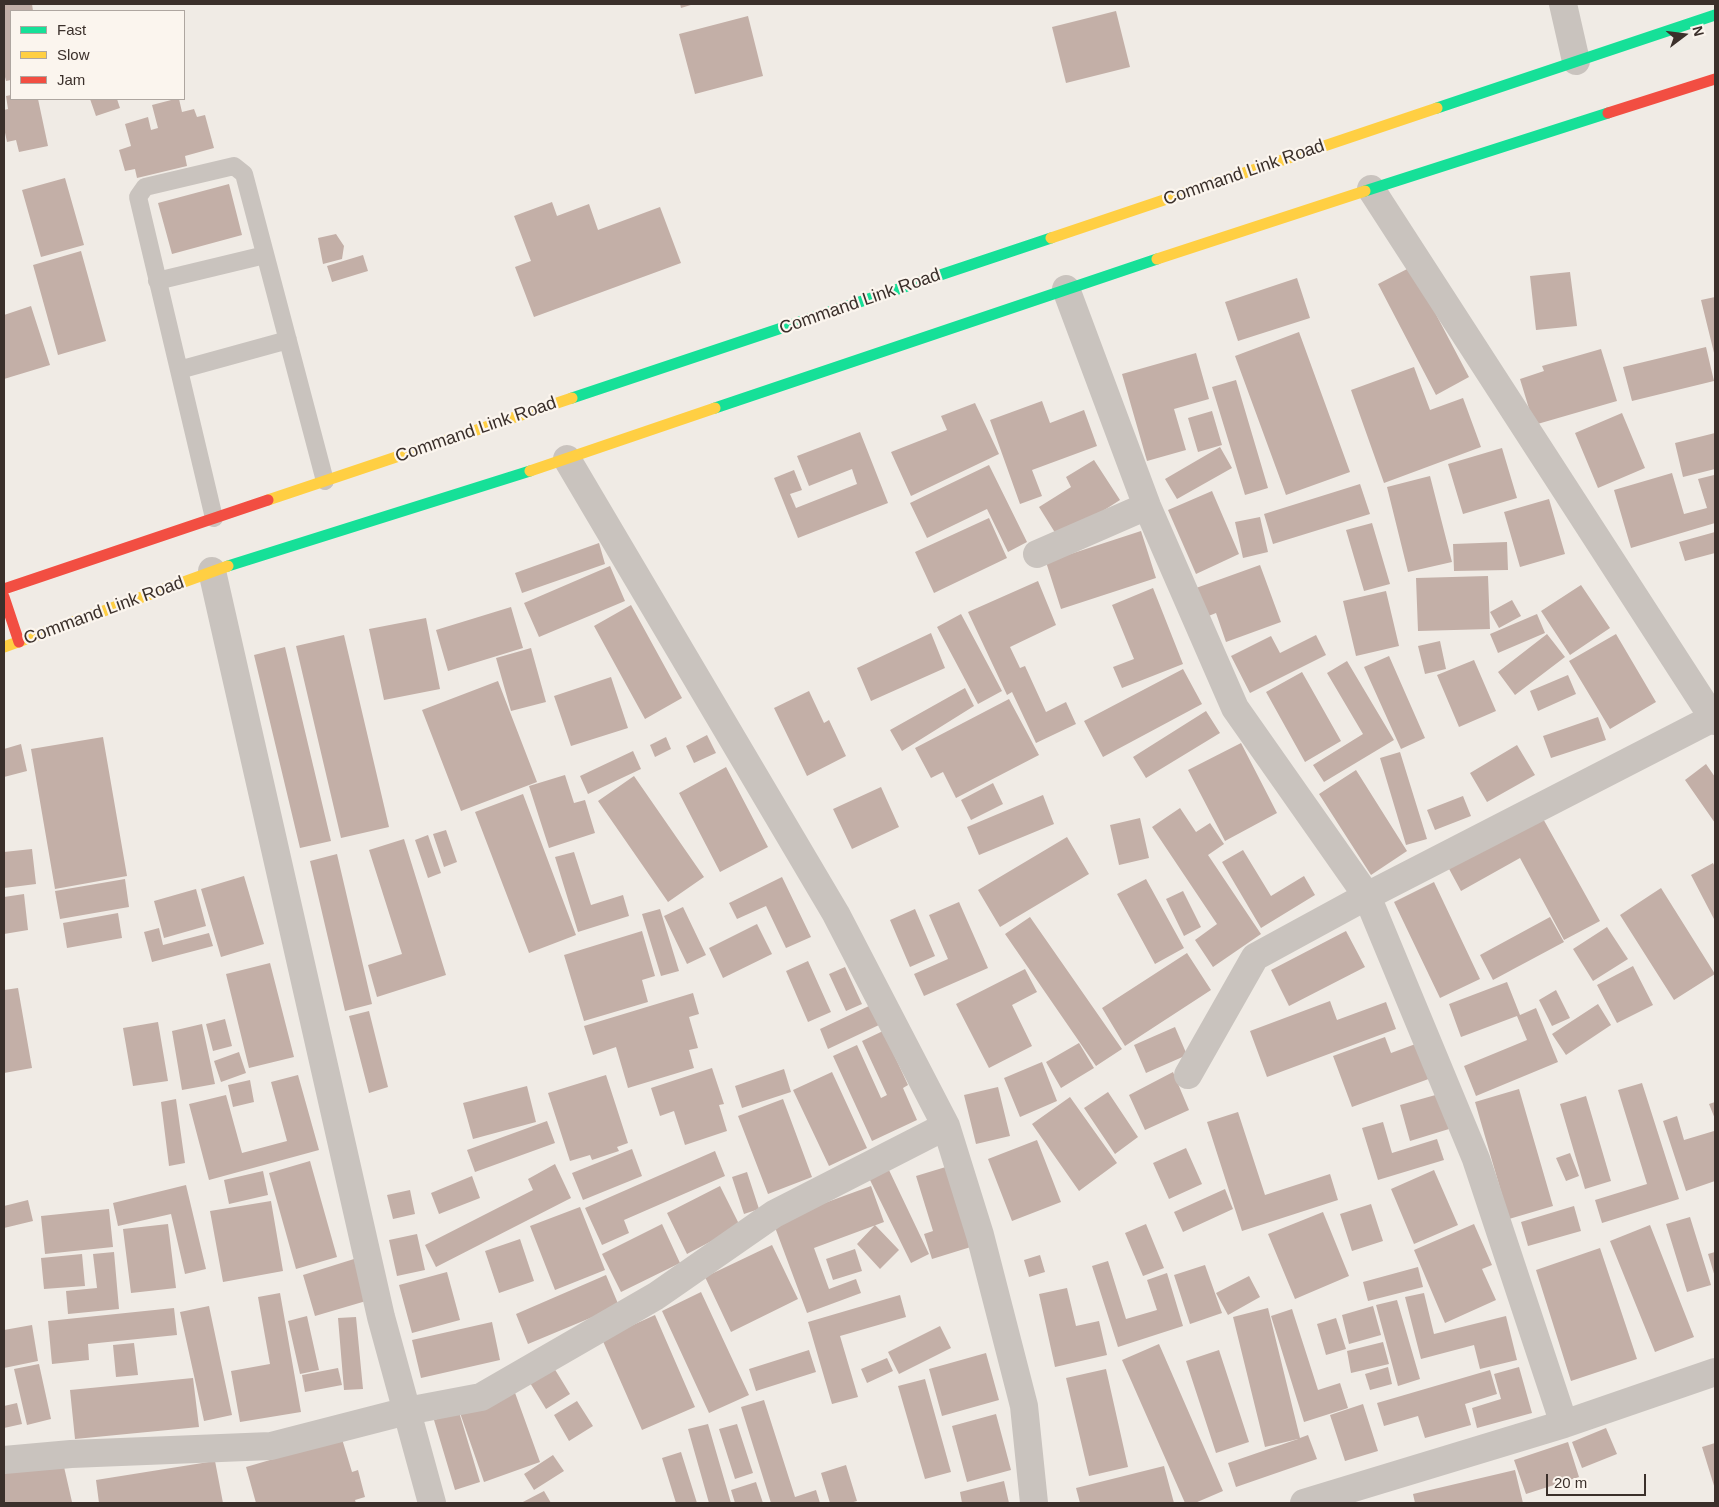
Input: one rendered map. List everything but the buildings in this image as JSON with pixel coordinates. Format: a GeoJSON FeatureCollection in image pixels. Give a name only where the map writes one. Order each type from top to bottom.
{"type":"FeatureCollection","features":[{"type":"Feature","properties":{"kind":"main road","name":"Command Link Road"},"geometry":{"type":"LineString","coordinates":[[4,589],[1715,14]]}},
{"type":"Feature","properties":{"kind":"main road","name":"Command Link Road"},"geometry":{"type":"LineString","coordinates":[[4,647],[212,571],[567,459],[1066,288],[1715,79]]}},
{"type":"Feature","properties":{"kind":"main road"},"geometry":{"type":"LineString","coordinates":[[4,598],[19,642]]}},
{"type":"Feature","properties":{"kind":"street"},"geometry":{"type":"LineString","coordinates":[[1563,4],[1576,61]]}},
{"type":"Feature","properties":{"kind":"street"},"geometry":{"type":"LineString","coordinates":[[1188,1075],[1255,957],[1367,896],[1714,719],[1371,189]]}},
{"type":"Feature","properties":{"kind":"street"},"geometry":{"type":"LineString","coordinates":[[1066,288],[1147,506],[1235,708],[1367,896],[1476,1159],[1564,1424]]}},
{"type":"Feature","properties":{"kind":"street"},"geometry":{"type":"LineString","coordinates":[[567,459],[836,914],[946,1126],[980,1235],[1024,1406],[1034,1503]]}},
{"type":"Feature","properties":{"kind":"street"},"geometry":{"type":"LineString","coordinates":[[1037,554],[1147,506]]}},
{"type":"Feature","properties":{"kind":"street"},"geometry":{"type":"LineString","coordinates":[[212,571],[381,1317],[432,1503]]}},
{"type":"Feature","properties":{"kind":"street"},"geometry":{"type":"LineString","coordinates":[[4,1460],[80,1453],[271,1446],[407,1411],[481,1398],[656,1296],[774,1214],[946,1126]]}},
{"type":"Feature","properties":{"kind":"street"},"geometry":{"type":"LineString","coordinates":[[1304,1503],[1564,1424],[1715,1372]]}},
{"type":"Feature","properties":{"kind":"lane"},"geometry":{"type":"LineString","coordinates":[[214,518],[138,197],[145,187],[234,166],[244,174],[325,481]]}},
{"type":"Feature","properties":{"kind":"lane"},"geometry":{"type":"LineString","coordinates":[[157,281],[265,255]]}},
{"type":"Feature","properties":{"kind":"lane"},"geometry":{"type":"LineString","coordinates":[[179,370],[288,340]]}},
{"type":"Feature","properties":{"kind":"traffic: fast"},"geometry":{"type":"LineString","coordinates":[[1437,108],[1715,15]]}},
{"type":"Feature","properties":{"kind":"traffic: fast"},"geometry":{"type":"LineString","coordinates":[[1365,191],[1608,113]]}},
{"type":"Feature","properties":{"kind":"traffic: fast"},"geometry":{"type":"LineString","coordinates":[[572,398],[1051,238]]}},
{"type":"Feature","properties":{"kind":"traffic: fast"},"geometry":{"type":"LineString","coordinates":[[715,408],[1157,259]]}},
{"type":"Feature","properties":{"kind":"traffic: fast"},"geometry":{"type":"LineString","coordinates":[[228,566],[530,471]]}},
{"type":"Feature","properties":{"kind":"traffic: slow"},"geometry":{"type":"LineString","coordinates":[[1051,238],[1437,108]]}},
{"type":"Feature","properties":{"kind":"traffic: slow"},"geometry":{"type":"LineString","coordinates":[[1157,259],[1365,191]]}},
{"type":"Feature","properties":{"kind":"traffic: slow"},"geometry":{"type":"LineString","coordinates":[[268,500],[572,398]]}},
{"type":"Feature","properties":{"kind":"traffic: slow"},"geometry":{"type":"LineString","coordinates":[[530,471],[715,408]]}},
{"type":"Feature","properties":{"kind":"traffic: slow"},"geometry":{"type":"LineString","coordinates":[[4,647],[228,566]]}},
{"type":"Feature","properties":{"kind":"traffic: jam"},"geometry":{"type":"LineString","coordinates":[[1608,113],[1715,79]]}},
{"type":"Feature","properties":{"kind":"traffic: jam"},"geometry":{"type":"LineString","coordinates":[[4,589],[268,500]]}},
{"type":"Feature","properties":{"kind":"traffic: jam"},"geometry":{"type":"LineString","coordinates":[[4,597],[19,642]]}}]}
